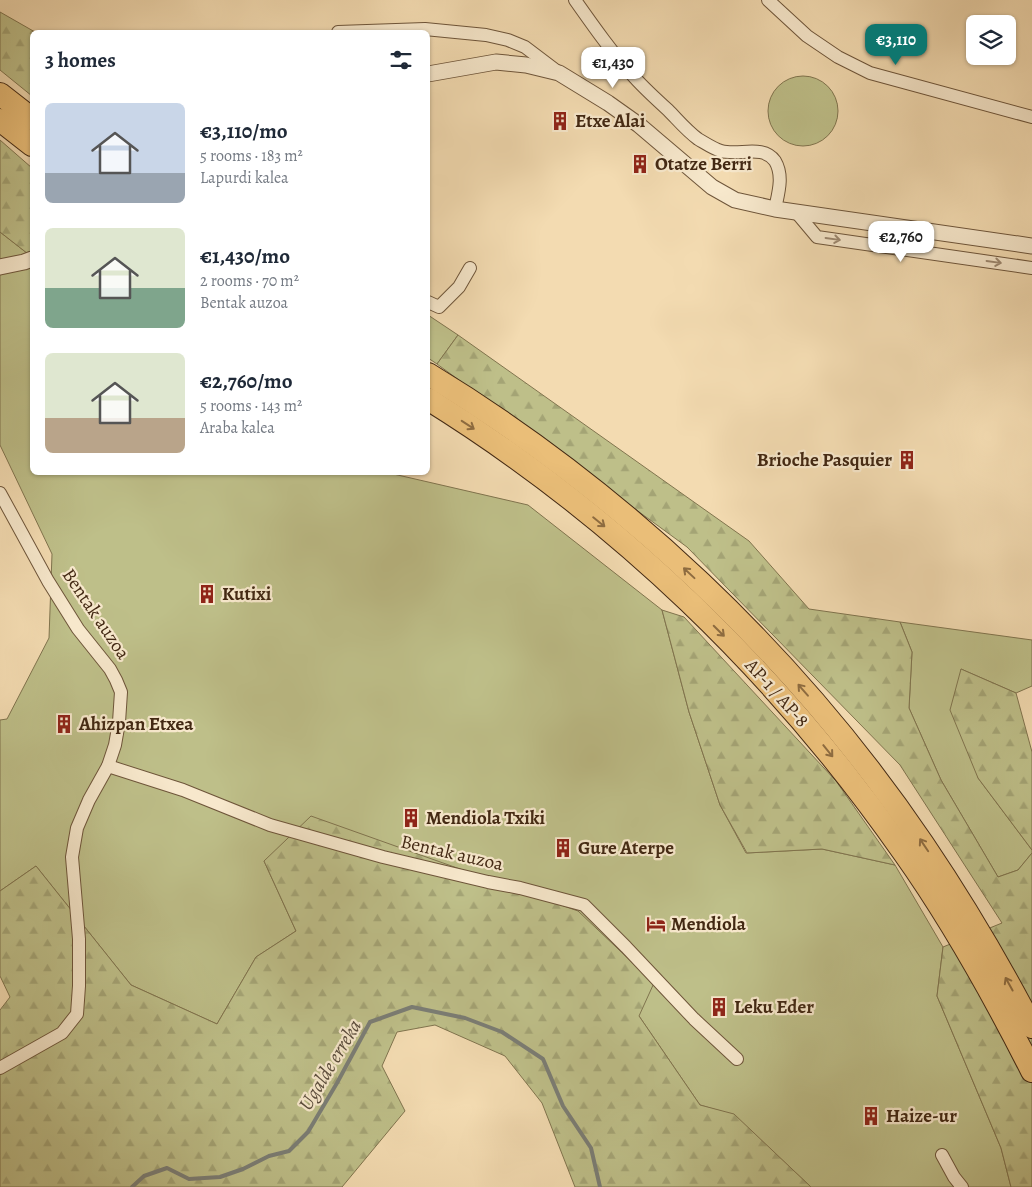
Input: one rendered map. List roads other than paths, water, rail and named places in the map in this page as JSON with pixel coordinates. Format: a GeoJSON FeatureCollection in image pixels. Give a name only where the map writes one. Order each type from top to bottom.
{"type":"FeatureCollection","features":[{"type":"Feature","properties":{"kind":"highway"},"geometry":{"type":"LineString","coordinates":[[0,94],[30,117]]}},
{"type":"Feature","properties":{"kind":"highway"},"geometry":{"type":"LineString","coordinates":[[0,120],[30,143]]}},
{"type":"Feature","properties":{"kind":"highway","name":"AP-1 / AP-8"},"geometry":{"type":"LineString","coordinates":[[430,375],[534,446],[623,514],[706,589],[784,669],[856,753],[922,843],[982,936],[1032,1027]]}},
{"type":"Feature","properties":{"kind":"highway","name":"AP-1 / AP-8"},"geometry":{"type":"LineString","coordinates":[[430,400],[522,462],[566,495],[651,566],[731,642],[805,723],[874,810],[906,854],[965,947],[1032,1071]]}},
{"type":"Feature","properties":{"kind":"street"},"geometry":{"type":"LineString","coordinates":[[575,0],[602,38],[635,78],[696,138],[720,151],[736,153],[762,152],[775,161],[780,182],[775,209]]}},
{"type":"Feature","properties":{"kind":"street"},"geometry":{"type":"LineString","coordinates":[[768,0],[808,36],[838,57],[870,74],[1032,117]]}},
{"type":"Feature","properties":{"kind":"street"},"geometry":{"type":"LineString","coordinates":[[396,30],[425,29],[486,35],[508,40],[525,47],[560,73],[640,125],[712,186],[736,200],[775,209],[1032,246]]}},
{"type":"Feature","properties":{"kind":"street"},"geometry":{"type":"LineString","coordinates":[[430,74],[496,62],[526,65],[560,73]]}},
{"type":"Feature","properties":{"kind":"street"},"geometry":{"type":"LineString","coordinates":[[796,212],[817,237],[1032,268]]}},
{"type":"Feature","properties":{"kind":"street"},"geometry":{"type":"LineString","coordinates":[[0,267],[30,260]]}},
{"type":"Feature","properties":{"kind":"street"},"geometry":{"type":"LineString","coordinates":[[430,303],[439,307],[458,287],[470,268]]}},
{"type":"Feature","properties":{"kind":"street","name":"Bentak auzoa"},"geometry":{"type":"LineString","coordinates":[[0,494],[48,581],[78,629],[110,669],[120,692],[119,722],[115,745],[108,766],[89,800],[77,828],[72,857],[79,939],[77,1014],[62,1033],[0,1068]]}},
{"type":"Feature","properties":{"kind":"street","name":"Bentak auzoa"},"geometry":{"type":"LineString","coordinates":[[108,766],[183,790],[270,825],[383,857],[520,888],[584,905],[694,1020],[736,1059]]}},
{"type":"Feature","properties":{"kind":"street"},"geometry":{"type":"LineString","coordinates":[[942,1155],[962,1187]]}},
{"type":"Feature","properties":{"kind":"waterway","name":"Ugalde erreka"},"geometry":{"type":"LineString","coordinates":[[132,1187],[144,1176],[167,1168],[189,1179],[220,1177],[243,1169],[269,1156],[289,1151],[308,1132],[370,1022],[412,1007],[465,1018],[502,1032],[543,1059],[563,1106],[591,1148],[600,1187]]}},
{"type":"Feature","properties":{"kind":"place","name":"Etxe Alai"},"geometry":{"type":"Point","coordinates":[560,121]}},
{"type":"Feature","properties":{"kind":"place","name":"Otatze Berri"},"geometry":{"type":"Point","coordinates":[640,164]}},
{"type":"Feature","properties":{"kind":"place","name":"Brioche Pasquier"},"geometry":{"type":"Point","coordinates":[907,460]}},
{"type":"Feature","properties":{"kind":"place","name":"Kutixi"},"geometry":{"type":"Point","coordinates":[207,594]}},
{"type":"Feature","properties":{"kind":"place","name":"Ahizpan Etxea"},"geometry":{"type":"Point","coordinates":[64,724]}},
{"type":"Feature","properties":{"kind":"place","name":"Mendiola Txiki"},"geometry":{"type":"Point","coordinates":[411,818]}},
{"type":"Feature","properties":{"kind":"place","name":"Gure Aterpe"},"geometry":{"type":"Point","coordinates":[563,848]}},
{"type":"Feature","properties":{"kind":"place","name":"Mendiola"},"geometry":{"type":"Point","coordinates":[656,924]}},
{"type":"Feature","properties":{"kind":"place","name":"Leku Eder"},"geometry":{"type":"Point","coordinates":[719,1007]}},
{"type":"Feature","properties":{"kind":"place","name":"Haize-ur"},"geometry":{"type":"Point","coordinates":[871,1116]}}]}
